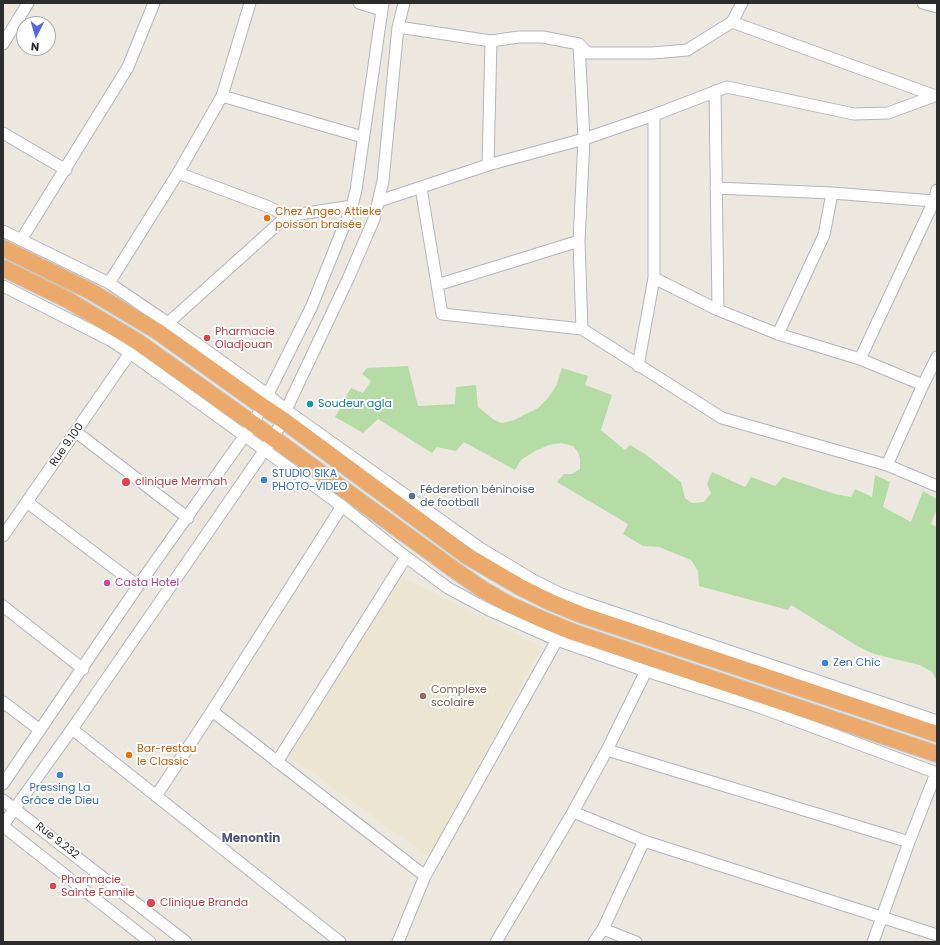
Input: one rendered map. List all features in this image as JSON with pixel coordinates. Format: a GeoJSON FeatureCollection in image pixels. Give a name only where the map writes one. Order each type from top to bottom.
{"type":"FeatureCollection","features":[{"type":"Feature","properties":{"kind":"highway"},"geometry":{"type":"LineString","coordinates":[[3,248],[58,274],[121,308],[264,400],[467,556],[520,587],[579,614],[937,734]]}},
{"type":"Feature","properties":{"kind":"highway"},"geometry":{"type":"LineString","coordinates":[[3,268],[68,300],[138,342],[249,430],[482,589],[527,612],[573,632],[937,754]]}},
{"type":"Feature","properties":{"kind":"street"},"geometry":{"type":"LineString","coordinates":[[3,44],[28,3]]}},
{"type":"Feature","properties":{"kind":"street"},"geometry":{"type":"LineString","coordinates":[[21,240],[66,170],[128,67],[154,3]]}},
{"type":"Feature","properties":{"kind":"street"},"geometry":{"type":"LineString","coordinates":[[109,283],[178,173],[222,96],[250,3]]}},
{"type":"Feature","properties":{"kind":"street"},"geometry":{"type":"LineString","coordinates":[[3,784],[83,669],[138,586],[188,518],[249,430],[311,308],[352,206],[356,190],[383,6],[359,3]]}},
{"type":"Feature","properties":{"kind":"street"},"geometry":{"type":"LineString","coordinates":[[3,825],[72,729],[269,444],[285,415],[374,219],[383,181],[398,27],[404,3]]}},
{"type":"Feature","properties":{"kind":"street"},"geometry":{"type":"LineString","coordinates":[[398,27],[491,41],[519,37],[543,37],[579,44],[588,53],[653,53],[687,50],[732,22],[742,3]]}},
{"type":"Feature","properties":{"kind":"street"},"geometry":{"type":"LineString","coordinates":[[923,3],[937,7]]}},
{"type":"Feature","properties":{"kind":"street"},"geometry":{"type":"LineString","coordinates":[[732,22],[935,95]]}},
{"type":"Feature","properties":{"kind":"street"},"geometry":{"type":"LineString","coordinates":[[488,165],[491,41]]}},
{"type":"Feature","properties":{"kind":"street"},"geometry":{"type":"LineString","coordinates":[[579,44],[584,139],[579,242],[582,329]]}},
{"type":"Feature","properties":{"kind":"street"},"geometry":{"type":"LineString","coordinates":[[379,200],[421,188],[488,165],[584,139],[654,115],[715,91],[727,88],[854,114],[888,113],[935,95]]}},
{"type":"Feature","properties":{"kind":"street"},"geometry":{"type":"LineString","coordinates":[[715,91],[718,310]]}},
{"type":"Feature","properties":{"kind":"street"},"geometry":{"type":"LineString","coordinates":[[222,96],[363,137]]}},
{"type":"Feature","properties":{"kind":"street"},"geometry":{"type":"LineString","coordinates":[[638,366],[654,278],[654,115]]}},
{"type":"Feature","properties":{"kind":"street"},"geometry":{"type":"LineString","coordinates":[[3,133],[66,170]]}},
{"type":"Feature","properties":{"kind":"street"},"geometry":{"type":"LineString","coordinates":[[178,173],[269,207],[286,216]]}},
{"type":"Feature","properties":{"kind":"street"},"geometry":{"type":"LineString","coordinates":[[421,188],[442,314],[582,329],[722,418],[887,465],[937,486]]}},
{"type":"Feature","properties":{"kind":"street"},"geometry":{"type":"LineString","coordinates":[[716,188],[935,196],[860,359]]}},
{"type":"Feature","properties":{"kind":"street"},"geometry":{"type":"LineString","coordinates":[[778,334],[824,235],[832,193]]}},
{"type":"Feature","properties":{"kind":"street"},"geometry":{"type":"LineString","coordinates":[[168,324],[286,216],[352,206]]}},
{"type":"Feature","properties":{"kind":"street"},"geometry":{"type":"LineString","coordinates":[[3,231],[109,283],[168,324],[264,400]]}},
{"type":"Feature","properties":{"kind":"street"},"geometry":{"type":"LineString","coordinates":[[437,285],[579,242]]}},
{"type":"Feature","properties":{"kind":"street"},"geometry":{"type":"LineString","coordinates":[[654,278],[718,310],[778,334],[860,359],[923,384]]}},
{"type":"Feature","properties":{"kind":"street"},"geometry":{"type":"LineString","coordinates":[[3,286],[110,340],[249,430]]}},
{"type":"Feature","properties":{"kind":"street","name":"Rue 9.100"},"geometry":{"type":"LineString","coordinates":[[3,536],[130,353]]}},
{"type":"Feature","properties":{"kind":"street"},"geometry":{"type":"LineString","coordinates":[[887,465],[923,384],[937,357]]}},
{"type":"Feature","properties":{"kind":"street"},"geometry":{"type":"LineString","coordinates":[[285,415],[480,548],[535,581],[560,593],[937,721]]}},
{"type":"Feature","properties":{"kind":"street"},"geometry":{"type":"LineString","coordinates":[[76,432],[188,518]]}},
{"type":"Feature","properties":{"kind":"street"},"geometry":{"type":"LineString","coordinates":[[269,444],[342,506],[406,557],[448,588],[489,610],[557,640],[646,671],[759,707],[936,773],[873,942]]}},
{"type":"Feature","properties":{"kind":"street"},"geometry":{"type":"LineString","coordinates":[[27,502],[138,586]]}},
{"type":"Feature","properties":{"kind":"street"},"geometry":{"type":"LineString","coordinates":[[156,796],[212,711],[342,506]]}},
{"type":"Feature","properties":{"kind":"street"},"geometry":{"type":"LineString","coordinates":[[277,762],[406,557]]}},
{"type":"Feature","properties":{"kind":"street"},"geometry":{"type":"LineString","coordinates":[[3,606],[83,669]]}},
{"type":"Feature","properties":{"kind":"street"},"geometry":{"type":"LineString","coordinates":[[398,942],[425,876],[557,640]]}},
{"type":"Feature","properties":{"kind":"street"},"geometry":{"type":"LineString","coordinates":[[496,942],[573,812],[607,750],[646,671]]}},
{"type":"Feature","properties":{"kind":"street"},"geometry":{"type":"LineString","coordinates":[[3,702],[40,730]]}},
{"type":"Feature","properties":{"kind":"street"},"geometry":{"type":"LineString","coordinates":[[212,711],[425,876]]}},
{"type":"Feature","properties":{"kind":"street"},"geometry":{"type":"LineString","coordinates":[[72,729],[340,942]]}},
{"type":"Feature","properties":{"kind":"street"},"geometry":{"type":"LineString","coordinates":[[607,750],[909,842]]}},
{"type":"Feature","properties":{"kind":"street","name":"Rue 9.232"},"geometry":{"type":"LineString","coordinates":[[3,800],[186,942]]}},
{"type":"Feature","properties":{"kind":"street"},"geometry":{"type":"LineString","coordinates":[[573,812],[644,841],[937,935]]}},
{"type":"Feature","properties":{"kind":"street","name":"Rue 9.232"},"geometry":{"type":"LineString","coordinates":[[3,825],[150,942]]}},
{"type":"Feature","properties":{"kind":"street"},"geometry":{"type":"LineString","coordinates":[[594,942],[603,929],[644,841]]}},
{"type":"Feature","properties":{"kind":"street"},"geometry":{"type":"LineString","coordinates":[[603,929],[636,942]]}},
{"type":"Feature","properties":{"kind":"shaded area"},"geometry":{"type":"Polygon","coordinates":[[[401,577],[542,647],[429,857],[288,755],[401,577]]]}},
{"type":"Feature","properties":{"kind":"green space"},"geometry":{"type":"Polygon","coordinates":[[[408,366],[418,406],[455,404],[456,387],[476,385],[478,407],[494,420],[502,423],[514,420],[538,408],[548,398],[556,386],[562,368],[588,376],[585,385],[612,395],[601,430],[625,450],[630,445],[645,454],[681,482],[685,498],[692,503],[704,502],[711,493],[707,484],[712,472],[745,487],[751,477],[775,486],[783,477],[835,494],[851,497],[855,489],[872,497],[875,475],[890,482],[883,507],[911,522],[923,491],[937,499],[937,508],[931,524],[937,527],[937,681],[932,672],[920,665],[874,654],[859,647],[791,605],[788,610],[699,586],[698,571],[691,560],[659,547],[643,546],[623,534],[628,524],[557,482],[564,474],[572,474],[580,469],[578,452],[573,446],[561,443],[549,445],[535,451],[521,460],[515,470],[464,442],[456,451],[437,447],[432,453],[378,419],[363,433],[335,417],[351,388],[363,393],[371,381],[362,374],[367,368],[408,366]]]}},
{"type":"Feature","properties":{"kind":"place","name":"Chez Angeo Attieke poisson braisée"},"geometry":{"type":"Point","coordinates":[267,218]}},
{"type":"Feature","properties":{"kind":"place","name":"Pharmacie Oladjouan"},"geometry":{"type":"Point","coordinates":[207,338]}},
{"type":"Feature","properties":{"kind":"place","name":"Soudeur agla"},"geometry":{"type":"Point","coordinates":[310,404]}},
{"type":"Feature","properties":{"kind":"place","name":"STUDIO SIKA PHOTO-VIDEO"},"geometry":{"type":"Point","coordinates":[264,480]}},
{"type":"Feature","properties":{"kind":"place","name":"clinique Mermah"},"geometry":{"type":"Point","coordinates":[126,482]}},
{"type":"Feature","properties":{"kind":"place","name":"Féderetion béninoise de football"},"geometry":{"type":"Point","coordinates":[412,496]}},
{"type":"Feature","properties":{"kind":"place","name":"Casta Hotel"},"geometry":{"type":"Point","coordinates":[107,583]}},
{"type":"Feature","properties":{"kind":"place","name":"Zen Chic"},"geometry":{"type":"Point","coordinates":[825,663]}},
{"type":"Feature","properties":{"kind":"place","name":"Complexe scolaire"},"geometry":{"type":"Point","coordinates":[423,696]}},
{"type":"Feature","properties":{"kind":"place","name":"Bar-restau le Classic"},"geometry":{"type":"Point","coordinates":[129,755]}},
{"type":"Feature","properties":{"kind":"place","name":"Pressing La Grâce de Dieu"},"geometry":{"type":"Point","coordinates":[60,775]}},
{"type":"Feature","properties":{"kind":"place","name":"Pharmacie Sainte Famile"},"geometry":{"type":"Point","coordinates":[53,886]}},
{"type":"Feature","properties":{"kind":"place","name":"Clinique Branda"},"geometry":{"type":"Point","coordinates":[151,903]}},
{"type":"Feature","properties":{"kind":"district","name":"Menontin"},"geometry":{"type":"Point","coordinates":[251,839]}}]}
